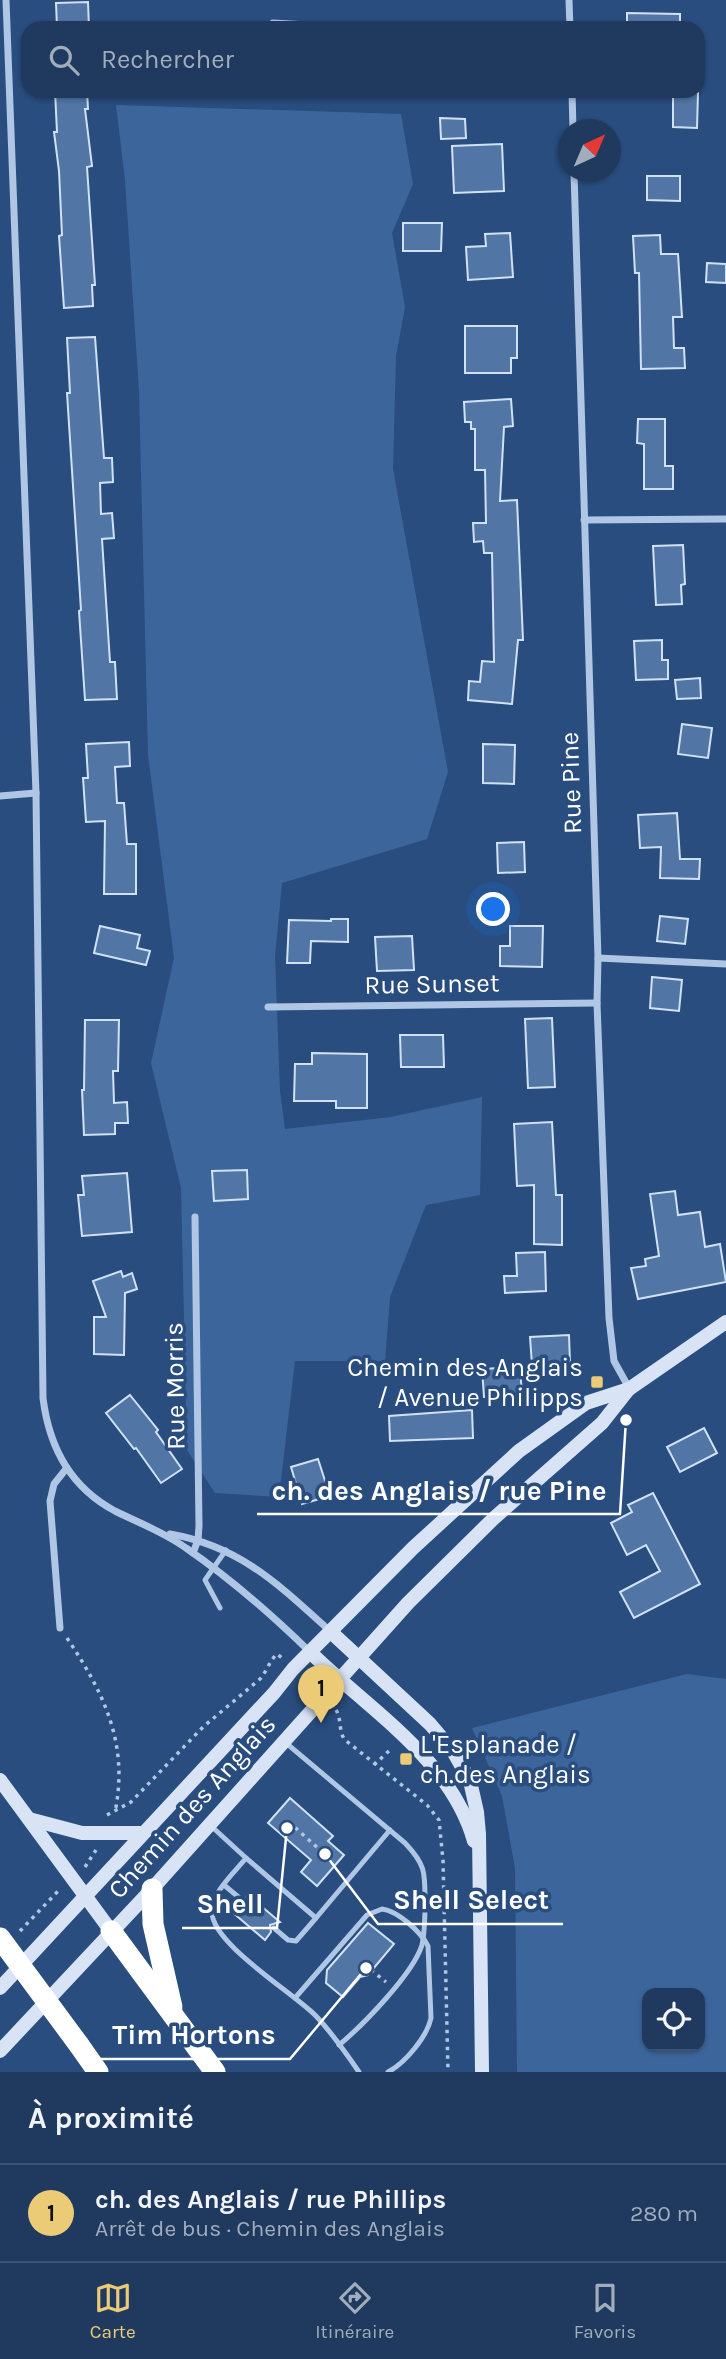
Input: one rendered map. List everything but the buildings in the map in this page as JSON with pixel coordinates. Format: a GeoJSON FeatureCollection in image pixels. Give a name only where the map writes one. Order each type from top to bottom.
{"type":"FeatureCollection","features":[{"type":"Feature","properties":{"kind":"highway"},"geometry":{"type":"LineString","coordinates":[[152,1889],[153,1924],[174,2017]]}},
{"type":"Feature","properties":{"kind":"highway"},"geometry":{"type":"LineString","coordinates":[[111,1931],[215,2072]]}},
{"type":"Feature","properties":{"kind":"highway"},"geometry":{"type":"LineString","coordinates":[[9,1936],[98,2072]]}},
{"type":"Feature","properties":{"kind":"street"},"geometry":{"type":"LineString","coordinates":[[6,0],[36,793],[43,1398],[49,1434],[66,1469],[82,1488],[104,1504],[165,1533],[212,1567],[265,1609],[413,1746],[451,1792],[470,1827],[477,1851],[480,1877]]}},
{"type":"Feature","properties":{"kind":"street"},"geometry":{"type":"LineString","coordinates":[[569,0],[570,21]]}},
{"type":"Feature","properties":{"kind":"street"},"geometry":{"type":"LineString","coordinates":[[572,98],[573,119]]}},
{"type":"Feature","properties":{"kind":"street","name":"Rue Pine"},"geometry":{"type":"LineString","coordinates":[[574,182],[598,958],[597,1003],[609,1318],[614,1361],[629,1389]]}},
{"type":"Feature","properties":{"kind":"street"},"geometry":{"type":"LineString","coordinates":[[584,520],[726,520]]}},
{"type":"Feature","properties":{"kind":"street"},"geometry":{"type":"LineString","coordinates":[[0,796],[36,793]]}},
{"type":"Feature","properties":{"kind":"street"},"geometry":{"type":"LineString","coordinates":[[598,958],[726,964]]}},
{"type":"Feature","properties":{"kind":"street","name":"Rue Sunset"},"geometry":{"type":"LineString","coordinates":[[268,1007],[597,1003]]}},
{"type":"Feature","properties":{"kind":"street","name":"Rue Morris"},"geometry":{"type":"LineString","coordinates":[[194,1553],[198,1540],[195,1217]]}},
{"type":"Feature","properties":{"kind":"street","name":"Chemin des Anglais"},"geometry":{"type":"LineString","coordinates":[[0,1987],[310,1652],[439,1522],[519,1451],[586,1403],[629,1389],[726,1322]]}},
{"type":"Feature","properties":{"kind":"street","name":"Chemin des Anglais"},"geometry":{"type":"LineString","coordinates":[[0,2051],[152,1889],[425,1586],[493,1519],[602,1423],[629,1389]]}},
{"type":"Feature","properties":{"kind":"street"},"geometry":{"type":"LineString","coordinates":[[60,1628],[50,1501],[54,1484],[66,1469]]}},
{"type":"Feature","properties":{"kind":"street"},"geometry":{"type":"LineString","coordinates":[[165,1533],[198,1540],[226,1550],[271,1579],[430,1724],[453,1751],[465,1771],[474,1794],[477,1812],[482,2072]]}},
{"type":"Feature","properties":{"kind":"street"},"geometry":{"type":"LineString","coordinates":[[0,1780],[111,1931]]}},
{"type":"Feature","properties":{"kind":"street"},"geometry":{"type":"LineString","coordinates":[[29,1819],[82,1833],[142,1833]]}},
{"type":"Feature","properties":{"kind":"lane"},"geometry":{"type":"LineString","coordinates":[[220,1608],[205,1580],[226,1550]]}},
{"type":"Feature","properties":{"kind":"lane"},"geometry":{"type":"LineString","coordinates":[[285,1742],[390,1830],[416,1855],[425,1870],[423,1938],[414,1962],[366,2021],[339,2045]]}},
{"type":"Feature","properties":{"kind":"lane"},"geometry":{"type":"LineString","coordinates":[[210,1824],[316,1918]]}},
{"type":"Feature","properties":{"kind":"lane"},"geometry":{"type":"LineString","coordinates":[[274,1928],[288,1940],[296,1941],[390,1830]]}},
{"type":"Feature","properties":{"kind":"lane"},"geometry":{"type":"LineString","coordinates":[[246,1858],[224,1885],[212,1910],[215,1928],[230,1945],[317,2017],[359,2072]]}},
{"type":"Feature","properties":{"kind":"lane"},"geometry":{"type":"LineString","coordinates":[[224,1885],[242,1900]]}},
{"type":"Feature","properties":{"kind":"lane"},"geometry":{"type":"LineString","coordinates":[[295,1998],[371,1912],[382,1909],[392,1911],[423,1938],[429,1951],[429,2025],[419,2042],[398,2065],[387,2072]]}},
{"type":"Feature","properties":{"kind":"path"},"geometry":{"type":"LineString","coordinates":[[60,1628],[97,1685],[113,1723],[119,1769],[115,1812]]}},
{"type":"Feature","properties":{"kind":"path","name":"Chemin des Anglais"},"geometry":{"type":"LineString","coordinates":[[100,1816],[115,1812],[131,1802],[203,1727],[260,1679],[277,1654]]}},
{"type":"Feature","properties":{"kind":"path"},"geometry":{"type":"LineString","coordinates":[[339,1714],[341,1735],[345,1740],[426,1805],[439,1820],[443,1860],[448,2072]]}},
{"type":"Feature","properties":{"kind":"path"},"geometry":{"type":"LineString","coordinates":[[374,1765],[391,1747],[398,1753]]}},
{"type":"Feature","properties":{"kind":"path"},"geometry":{"type":"LineString","coordinates":[[289,1822],[320,1850]]}},
{"type":"Feature","properties":{"kind":"path","name":"Chemin des Anglais"},"geometry":{"type":"LineString","coordinates":[[85,1867],[96,1848]]}},
{"type":"Feature","properties":{"kind":"path"},"geometry":{"type":"LineString","coordinates":[[9,1936],[60,1888]]}},
{"type":"Feature","properties":{"kind":"path"},"geometry":{"type":"LineString","coordinates":[[371,1970],[393,1988]]}},
{"type":"Feature","properties":{"kind":"shaded area"},"geometry":{"type":"Polygon","coordinates":[[[116,105],[401,114],[413,184],[392,233],[405,307],[396,356],[393,469],[448,772],[427,839],[282,883],[275,956],[280,1091],[285,1129],[391,1117],[482,1097],[480,1195],[426,1205],[390,1297],[385,1361],[295,1361],[279,1497],[215,1493],[187,1450],[181,1188],[151,1063],[174,958],[148,755],[139,391],[125,180],[116,105]]]}},
{"type":"Feature","properties":{"kind":"shaded area"},"geometry":{"type":"Polygon","coordinates":[[[687,1674],[726,1679],[726,2072],[517,2072],[515,1868],[502,1796],[472,1728],[687,1674]]]}},
{"type":"Feature","properties":{"kind":"place","name":"Chemin des Anglais / Avenue Philipps"},"geometry":{"type":"Point","coordinates":[597,1382]}},
{"type":"Feature","properties":{"kind":"place","name":"ch. des Anglais / rue Pine"},"geometry":{"type":"Point","coordinates":[626,1420]}},
{"type":"Feature","properties":{"kind":"place","name":"ch. des Anglais / rue Phillips"},"geometry":{"type":"Point","coordinates":[321,1723]}},
{"type":"Feature","properties":{"kind":"place","name":"L'Esplanade / ch.des Anglais"},"geometry":{"type":"Point","coordinates":[406,1759]}},
{"type":"Feature","properties":{"kind":"place","name":"Shell"},"geometry":{"type":"Point","coordinates":[287,1828]}},
{"type":"Feature","properties":{"kind":"place","name":"Shell Select"},"geometry":{"type":"Point","coordinates":[325,1854]}},
{"type":"Feature","properties":{"kind":"place","name":"Tim Hortons"},"geometry":{"type":"Point","coordinates":[366,1968]}}]}
